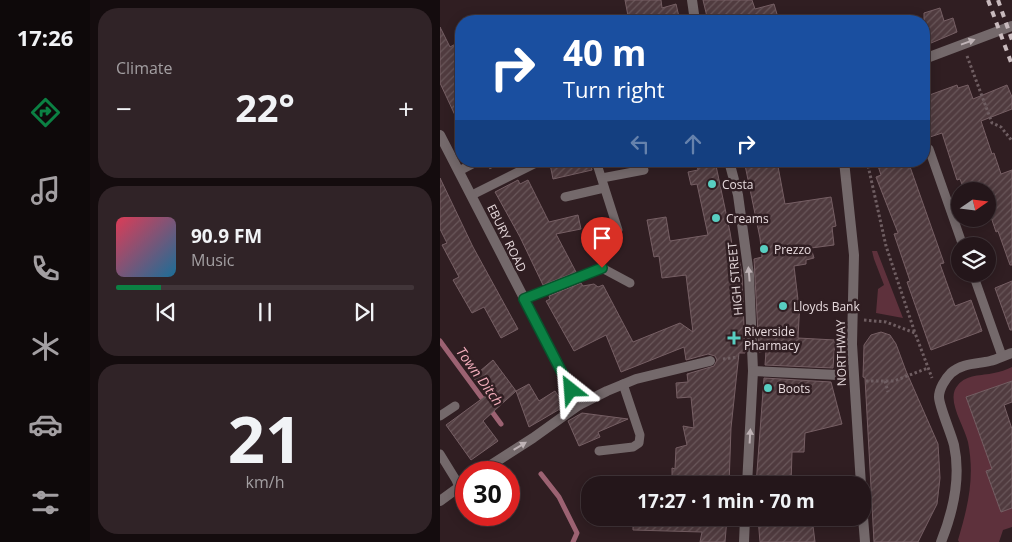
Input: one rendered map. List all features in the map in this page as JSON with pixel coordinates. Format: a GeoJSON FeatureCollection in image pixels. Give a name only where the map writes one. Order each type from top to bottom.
{"type":"FeatureCollection","features":[{"type":"Feature","properties":{"kind":"street"},"geometry":{"type":"LineString","coordinates":[[692,0],[694,15]]}},
{"type":"Feature","properties":{"kind":"street"},"geometry":{"type":"LineString","coordinates":[[930,57],[1012,26]]}},
{"type":"Feature","properties":{"kind":"street","name":"EBURY ROAD"},"geometry":{"type":"LineString","coordinates":[[440,135],[455,163]]}},
{"type":"Feature","properties":{"kind":"street","name":"EBURY ROAD"},"geometry":{"type":"LineString","coordinates":[[457,167],[579,405]]}},
{"type":"Feature","properties":{"kind":"street","name":"HIGH STREET"},"geometry":{"type":"LineString","coordinates":[[731,167],[738,195],[749,274],[753,371],[747,476]]}},
{"type":"Feature","properties":{"kind":"street","name":"NORTHWAY"},"geometry":{"type":"LineString","coordinates":[[845,167],[854,255],[852,344],[860,476]]}},
{"type":"Feature","properties":{"kind":"street"},"geometry":{"type":"LineString","coordinates":[[941,542],[949,521],[955,490],[956,465],[954,446],[939,397],[943,385],[950,374],[957,369],[1007,355]]}},
{"type":"Feature","properties":{"kind":"street"},"geometry":{"type":"LineString","coordinates":[[497,461],[579,405],[623,384],[636,379],[710,361]]}},
{"type":"Feature","properties":{"kind":"street"},"geometry":{"type":"LineString","coordinates":[[753,371],[838,375]]}},
{"type":"Feature","properties":{"kind":"street"},"geometry":{"type":"LineString","coordinates":[[440,501],[455,491]]}},
{"type":"Feature","properties":{"kind":"street"},"geometry":{"type":"LineString","coordinates":[[744,542],[745,526]]}},
{"type":"Feature","properties":{"kind":"street"},"geometry":{"type":"LineString","coordinates":[[864,526],[865,542]]}},
{"type":"Feature","properties":{"kind":"lane"},"geometry":{"type":"LineString","coordinates":[[930,155],[960,237]]}},
{"type":"Feature","properties":{"kind":"lane"},"geometry":{"type":"LineString","coordinates":[[459,171],[467,167]]}},
{"type":"Feature","properties":{"kind":"lane"},"geometry":{"type":"LineString","coordinates":[[472,195],[528,167]]}},
{"type":"Feature","properties":{"kind":"lane"},"geometry":{"type":"LineString","coordinates":[[588,236],[618,230],[598,167]]}},
{"type":"Feature","properties":{"kind":"lane"},"geometry":{"type":"LineString","coordinates":[[602,178],[644,170]]}},
{"type":"Feature","properties":{"kind":"lane"},"geometry":{"type":"LineString","coordinates":[[565,197],[604,188]]}},
{"type":"Feature","properties":{"kind":"lane"},"geometry":{"type":"LineString","coordinates":[[524,299],[602,268],[630,282]]}},
{"type":"Feature","properties":{"kind":"lane"},"geometry":{"type":"LineString","coordinates":[[976,282],[1007,355]]}},
{"type":"Feature","properties":{"kind":"lane"},"geometry":{"type":"LineString","coordinates":[[599,451],[633,447],[639,444],[640,435],[623,384]]}},
{"type":"Feature","properties":{"kind":"lane"},"geometry":{"type":"LineString","coordinates":[[440,416],[455,406]]}},
{"type":"Feature","properties":{"kind":"lane"},"geometry":{"type":"LineString","coordinates":[[440,454],[455,478]]}},
{"type":"Feature","properties":{"kind":"path"},"geometry":{"type":"LineString","coordinates":[[968,59],[992,123],[1001,127],[1012,141]]}},
{"type":"Feature","properties":{"kind":"path"},"geometry":{"type":"LineString","coordinates":[[868,167],[886,246],[939,397]]}},
{"type":"Feature","properties":{"kind":"path"},"geometry":{"type":"LineString","coordinates":[[869,322],[896,324],[915,333]]}},
{"type":"Feature","properties":{"kind":"path"},"geometry":{"type":"LineString","coordinates":[[710,361],[742,356]]}},
{"type":"Feature","properties":{"kind":"path"},"geometry":{"type":"LineString","coordinates":[[859,380],[894,381],[928,368]]}},
{"type":"Feature","properties":{"kind":"path"},"geometry":{"type":"LineString","coordinates":[[885,381],[888,392]]}},
{"type":"Feature","properties":{"kind":"shaded area"},"geometry":{"type":"Polygon","coordinates":[[[872,251],[877,251],[903,318],[876,313],[878,289],[884,285],[872,251]]]}},
{"type":"Feature","properties":{"kind":"shaded area"},"geometry":{"type":"Polygon","coordinates":[[[1012,367],[1012,381],[966,397],[992,469],[986,471],[1001,512],[1012,508],[1012,527],[1003,530],[999,542],[959,542],[971,480],[971,468],[968,442],[954,405],[955,391],[958,385],[966,379],[1012,367]]]}},
{"type":"Feature","properties":{"kind":"building"},"geometry":{"type":"Polygon","coordinates":[[[625,0],[661,0],[662,8],[676,4],[679,15],[628,15],[625,0]]]}},
{"type":"Feature","properties":{"kind":"building"},"geometry":{"type":"Polygon","coordinates":[[[703,0],[752,0],[755,9],[774,4],[777,15],[707,15],[703,0]]]}},
{"type":"Feature","properties":{"kind":"building"},"geometry":{"type":"Polygon","coordinates":[[[940,8],[944,21],[953,18],[957,32],[930,43],[930,15],[924,15],[924,13],[940,8]]]}},
{"type":"Feature","properties":{"kind":"building"},"geometry":{"type":"Polygon","coordinates":[[[440,27],[450,47],[455,44],[455,115],[440,83],[440,27]]]}},
{"type":"Feature","properties":{"kind":"building"},"geometry":{"type":"Polygon","coordinates":[[[957,85],[958,88],[968,85],[973,99],[1007,85],[1012,97],[1012,109],[981,121],[1001,174],[1012,170],[1012,265],[1010,265],[998,231],[996,232],[995,228],[996,182],[961,182],[960,179],[957,180],[942,133],[930,137],[930,95],[957,85]]]}},
{"type":"Feature","properties":{"kind":"building"},"geometry":{"type":"Polygon","coordinates":[[[551,167],[591,167],[592,170],[553,179],[551,167]]]}},
{"type":"Feature","properties":{"kind":"building"},"geometry":{"type":"Polygon","coordinates":[[[697,167],[716,167],[735,264],[740,262],[742,276],[745,353],[739,353],[731,428],[729,476],[672,476],[672,468],[675,469],[676,448],[687,445],[683,426],[694,428],[691,397],[677,398],[676,383],[688,382],[687,374],[714,366],[717,360],[715,356],[708,354],[686,360],[684,347],[621,372],[606,335],[574,351],[546,301],[550,299],[549,296],[581,283],[583,286],[594,284],[598,287],[603,285],[633,342],[680,323],[693,332],[686,275],[662,278],[659,256],[654,257],[647,220],[666,217],[670,241],[708,235],[697,184],[691,185],[688,172],[698,170],[697,167]]]}},
{"type":"Feature","properties":{"kind":"building"},"geometry":{"type":"Polygon","coordinates":[[[745,167],[778,167],[785,204],[831,197],[836,226],[832,227],[834,245],[811,248],[814,258],[806,260],[806,264],[794,266],[798,300],[800,300],[798,338],[835,340],[833,368],[765,365],[766,351],[759,352],[754,259],[762,257],[745,167]]]}},
{"type":"Feature","properties":{"kind":"building"},"geometry":{"type":"Polygon","coordinates":[[[878,167],[910,167],[944,263],[940,264],[955,306],[971,300],[982,331],[931,350],[907,282],[910,281],[894,234],[898,233],[876,177],[881,175],[878,167]]]}},
{"type":"Feature","properties":{"kind":"building"},"geometry":{"type":"Polygon","coordinates":[[[440,178],[473,247],[518,329],[501,338],[484,307],[472,313],[453,280],[459,277],[442,245],[447,243],[440,229],[440,178]]]}},
{"type":"Feature","properties":{"kind":"building"},"geometry":{"type":"Polygon","coordinates":[[[518,180],[520,184],[528,180],[549,222],[578,215],[581,229],[556,234],[576,272],[543,285],[520,237],[495,192],[518,180]]]}},
{"type":"Feature","properties":{"kind":"building"},"geometry":{"type":"Polygon","coordinates":[[[1012,281],[1012,330],[1010,330],[995,288],[1012,281]]]}},
{"type":"Feature","properties":{"kind":"building"},"geometry":{"type":"Polygon","coordinates":[[[881,332],[890,335],[896,344],[938,444],[940,478],[937,504],[918,542],[874,542],[865,378],[863,377],[864,345],[871,335],[881,332]]]}},
{"type":"Feature","properties":{"kind":"building"},"geometry":{"type":"Polygon","coordinates":[[[493,360],[516,391],[483,421],[498,441],[471,460],[446,425],[487,395],[473,377],[493,360]]]}},
{"type":"Feature","properties":{"kind":"building"},"geometry":{"type":"Polygon","coordinates":[[[764,378],[831,382],[842,424],[805,433],[804,452],[792,452],[791,476],[757,476],[764,378]]]}},
{"type":"Feature","properties":{"kind":"building"},"geometry":{"type":"Polygon","coordinates":[[[1012,381],[1012,402],[1004,405],[1012,429],[1012,508],[1001,512],[986,471],[992,469],[966,397],[1012,381]]]}},
{"type":"Feature","properties":{"kind":"building"},"geometry":{"type":"Polygon","coordinates":[[[529,384],[539,401],[555,391],[565,406],[529,427],[516,391],[529,384]]]}},
{"type":"Feature","properties":{"kind":"building"},"geometry":{"type":"Polygon","coordinates":[[[582,413],[628,419],[598,432],[600,437],[579,446],[568,421],[582,413]]]}},
{"type":"Feature","properties":{"kind":"building"},"geometry":{"type":"Polygon","coordinates":[[[633,526],[726,526],[725,542],[700,542],[702,532],[633,530],[633,526]]]}},
{"type":"Feature","properties":{"kind":"building"},"geometry":{"type":"Polygon","coordinates":[[[759,526],[813,526],[815,542],[760,542],[759,526]]]}},
{"type":"Feature","properties":{"kind":"waterway","name":"Town Ditch"},"geometry":{"type":"LineString","coordinates":[[440,341],[501,424]]}},
{"type":"Feature","properties":{"kind":"waterway","name":"Town Ditch"},"geometry":{"type":"LineString","coordinates":[[541,474],[559,497],[577,533],[573,542]]}},
{"type":"Feature","properties":{"kind":"railway"},"geometry":{"type":"LineString","coordinates":[[988,0],[1012,65]]}},
{"type":"Feature","properties":{"kind":"railway"},"geometry":{"type":"LineString","coordinates":[[998,0],[1012,40]]}},
{"type":"Feature","properties":{"kind":"place","name":"Costa"},"geometry":{"type":"Point","coordinates":[712,184]}},
{"type":"Feature","properties":{"kind":"place","name":"Creams"},"geometry":{"type":"Point","coordinates":[716,218]}},
{"type":"Feature","properties":{"kind":"place","name":"Prezzo"},"geometry":{"type":"Point","coordinates":[764,249]}},
{"type":"Feature","properties":{"kind":"place","name":"Lloyds Bank"},"geometry":{"type":"Point","coordinates":[783,306]}},
{"type":"Feature","properties":{"kind":"place","name":"Riverside Pharmacy"},"geometry":{"type":"Point","coordinates":[734,338]}},
{"type":"Feature","properties":{"kind":"place","name":"Boots"},"geometry":{"type":"Point","coordinates":[768,388]}},
{"type":"Feature","properties":{"kind":"route"},"geometry":{"type":"LineString","coordinates":[[571,390],[524,299],[602,268]]}}]}
